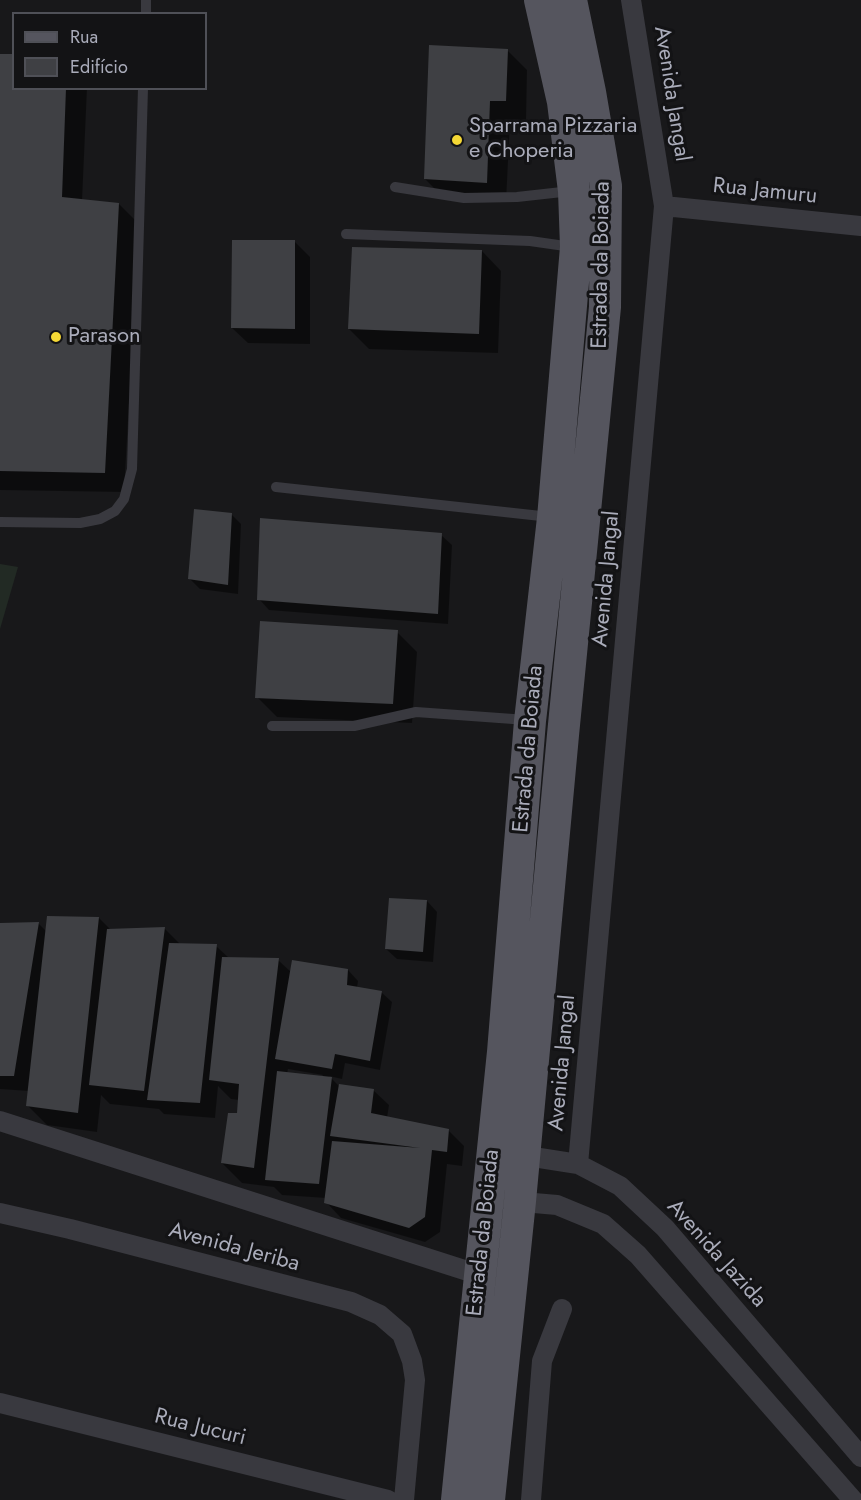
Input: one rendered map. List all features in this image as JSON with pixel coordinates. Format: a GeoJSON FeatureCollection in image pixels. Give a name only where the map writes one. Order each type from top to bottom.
{"type":"FeatureCollection","features":[{"type":"Feature","properties":{"kind":"main road","name":"Estrada da Boiada"},"geometry":{"type":"LineString","coordinates":[[457,1500],[493,1152],[530,721],[553,518],[576,247],[574,190],[563,102],[540,0]]}},
{"type":"Feature","properties":{"kind":"main road","name":"Estrada da Boiada"},"geometry":{"type":"LineString","coordinates":[[489,1500],[525,1154],[605,307],[606,186],[571,0]]}},
{"type":"Feature","properties":{"kind":"street","name":"Avenida Jangal"},"geometry":{"type":"LineString","coordinates":[[578,1164],[664,206],[631,0]]}},
{"type":"Feature","properties":{"kind":"street","name":"Rua Jamuru"},"geometry":{"type":"LineString","coordinates":[[664,206],[861,226]]}},
{"type":"Feature","properties":{"kind":"street"},"geometry":{"type":"LineString","coordinates":[[0,1121],[480,1275]]}},
{"type":"Feature","properties":{"kind":"street","name":"Avenida Jazida"},"geometry":{"type":"LineString","coordinates":[[493,1152],[525,1154],[578,1164],[620,1186],[665,1228],[861,1456]]}},
{"type":"Feature","properties":{"kind":"street"},"geometry":{"type":"LineString","coordinates":[[488,1199],[556,1205],[603,1224],[638,1255],[853,1500]]}},
{"type":"Feature","properties":{"kind":"street","name":"Avenida Jeriba"},"geometry":{"type":"LineString","coordinates":[[0,1213],[351,1302],[380,1315],[402,1334],[412,1361],[415,1380],[404,1500]]}},
{"type":"Feature","properties":{"kind":"street"},"geometry":{"type":"LineString","coordinates":[[531,1500],[542,1361],[562,1309]]}},
{"type":"Feature","properties":{"kind":"street","name":"Rua Jucuri"},"geometry":{"type":"LineString","coordinates":[[0,1403],[388,1500]]}},
{"type":"Feature","properties":{"kind":"lane"},"geometry":{"type":"LineString","coordinates":[[0,522],[80,522],[100,519],[115,511],[124,499],[132,469],[143,90]]}},
{"type":"Feature","properties":{"kind":"lane"},"geometry":{"type":"LineString","coordinates":[[395,187],[464,198],[517,198],[574,190]]}},
{"type":"Feature","properties":{"kind":"lane"},"geometry":{"type":"LineString","coordinates":[[346,234],[530,241],[576,247]]}},
{"type":"Feature","properties":{"kind":"lane"},"geometry":{"type":"LineString","coordinates":[[276,487],[553,518]]}},
{"type":"Feature","properties":{"kind":"lane"},"geometry":{"type":"LineString","coordinates":[[272,726],[354,726],[416,712],[530,721]]}},
{"type":"Feature","properties":{"kind":"shaded area"},"geometry":{"type":"Polygon","coordinates":[[[0,564],[18,567],[0,629],[0,564]]]}},
{"type":"Feature","properties":{"kind":"building","name":"Sparrama Pizzaria e Choperia"},"geometry":{"type":"Polygon","coordinates":[[[429,45],[508,49],[506,101],[490,101],[487,183],[424,179],[429,45]]]}},
{"type":"Feature","properties":{"kind":"building","name":"Parason"},"geometry":{"type":"Polygon","coordinates":[[[0,54],[12,54],[12,90],[66,90],[62,197],[119,203],[105,473],[0,471],[0,54]]]}},
{"type":"Feature","properties":{"kind":"building"},"geometry":{"type":"Polygon","coordinates":[[[232,240],[295,240],[295,329],[231,328],[232,240]]]}},
{"type":"Feature","properties":{"kind":"building"},"geometry":{"type":"Polygon","coordinates":[[[352,247],[482,250],[479,334],[348,329],[352,247]]]}},
{"type":"Feature","properties":{"kind":"building"},"geometry":{"type":"Polygon","coordinates":[[[194,509],[232,513],[228,585],[188,579],[194,509]]]}},
{"type":"Feature","properties":{"kind":"building"},"geometry":{"type":"Polygon","coordinates":[[[260,518],[442,533],[438,614],[257,600],[260,518]]]}},
{"type":"Feature","properties":{"kind":"building"},"geometry":{"type":"Polygon","coordinates":[[[260,621],[398,630],[393,704],[255,698],[260,621]]]}},
{"type":"Feature","properties":{"kind":"building"},"geometry":{"type":"Polygon","coordinates":[[[389,898],[427,900],[423,952],[385,949],[389,898]]]}},
{"type":"Feature","properties":{"kind":"building"},"geometry":{"type":"Polygon","coordinates":[[[47,916],[99,917],[78,1113],[26,1106],[47,916]]]}},
{"type":"Feature","properties":{"kind":"building"},"geometry":{"type":"Polygon","coordinates":[[[39,922],[14,1076],[0,1076],[0,923],[39,922]]]}},
{"type":"Feature","properties":{"kind":"building"},"geometry":{"type":"Polygon","coordinates":[[[165,927],[144,1091],[89,1085],[107,929],[165,927]]]}},
{"type":"Feature","properties":{"kind":"building"},"geometry":{"type":"Polygon","coordinates":[[[169,943],[217,944],[200,1103],[147,1100],[169,943]]]}},
{"type":"Feature","properties":{"kind":"building"},"geometry":{"type":"Polygon","coordinates":[[[222,957],[279,958],[254,1168],[221,1163],[228,1113],[237,1113],[239,1084],[209,1080],[222,957]]]}},
{"type":"Feature","properties":{"kind":"building"},"geometry":{"type":"Polygon","coordinates":[[[292,960],[348,969],[347,985],[382,991],[370,1061],[335,1054],[332,1069],[275,1059],[292,960]]]}},
{"type":"Feature","properties":{"kind":"building"},"geometry":{"type":"Polygon","coordinates":[[[277,1071],[332,1077],[319,1184],[265,1180],[277,1071]]]}},
{"type":"Feature","properties":{"kind":"building"},"geometry":{"type":"Polygon","coordinates":[[[339,1084],[374,1089],[371,1113],[449,1129],[447,1152],[432,1150],[425,1217],[409,1228],[324,1203],[332,1141],[420,1148],[330,1136],[339,1084]]]}},
{"type":"Feature","properties":{"kind":"place","name":"Sparrama Pizzaria e Choperia"},"geometry":{"type":"Point","coordinates":[457,140]}},
{"type":"Feature","properties":{"kind":"place","name":"Parason"},"geometry":{"type":"Point","coordinates":[56,337]}}]}
